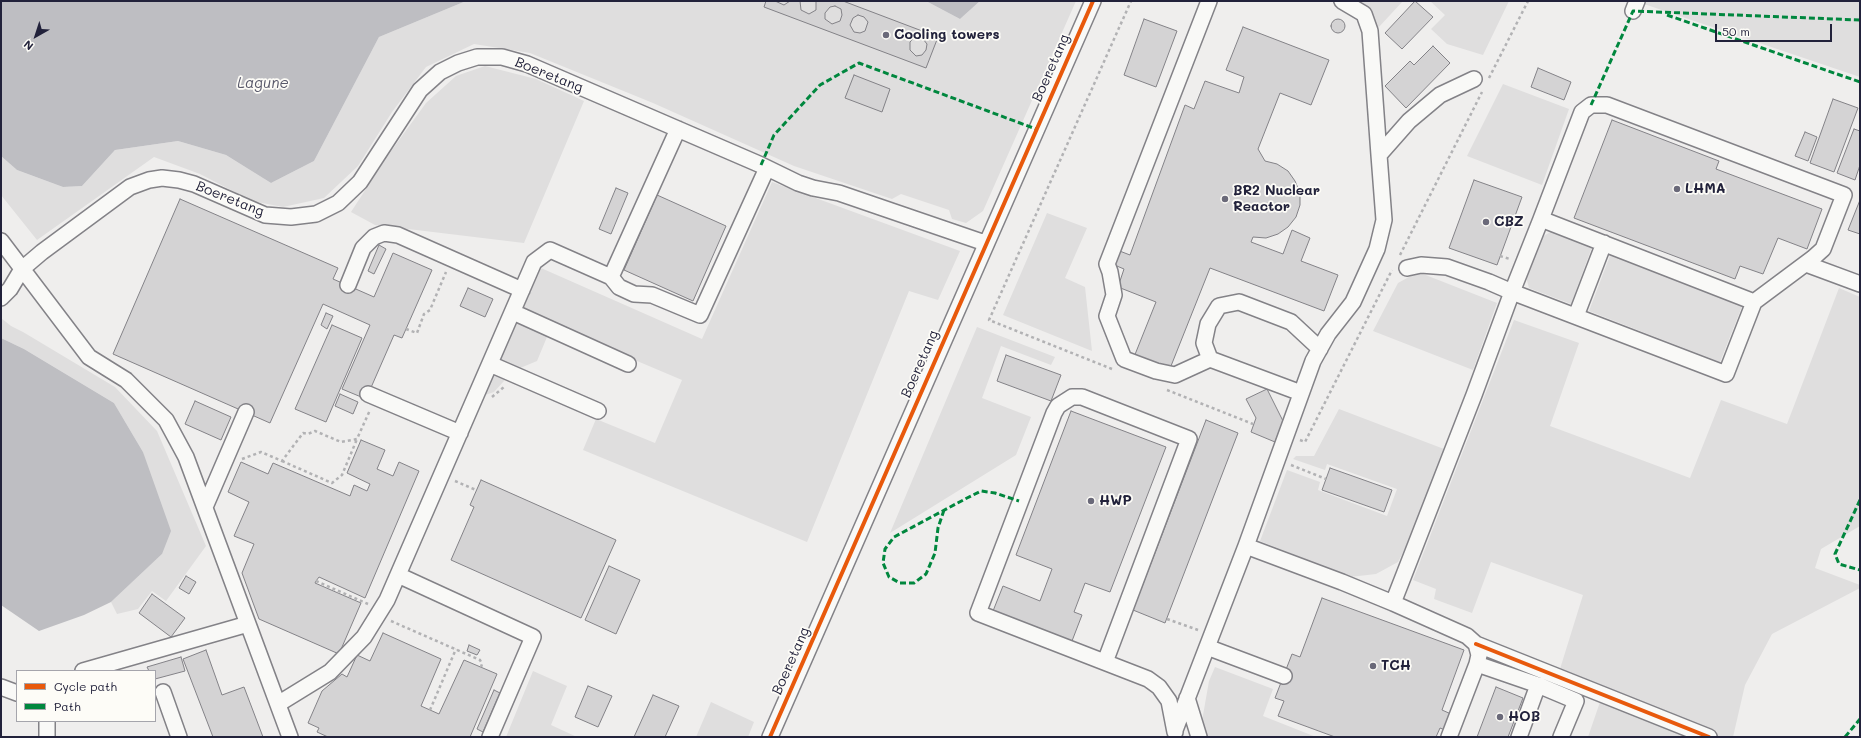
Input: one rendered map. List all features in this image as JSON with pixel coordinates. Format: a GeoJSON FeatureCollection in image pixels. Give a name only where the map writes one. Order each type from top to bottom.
{"type":"FeatureCollection","features":[{"type":"Feature","properties":{"kind":"street","name":"Boeretang"},"geometry":{"type":"LineString","coordinates":[[770,737],[985,243],[1093,1]]}},
{"type":"Feature","properties":{"kind":"street"},"geometry":{"type":"LineString","coordinates":[[1209,1],[1107,264],[1114,294],[1107,316],[1124,359],[1156,371],[1176,375],[1210,359],[1302,393]]}},
{"type":"Feature","properties":{"kind":"street"},"geometry":{"type":"LineString","coordinates":[[1174,734],[1246,546],[1313,361],[1328,334],[1353,302],[1377,249],[1384,220],[1370,31],[1364,14],[1342,1]]}},
{"type":"Feature","properties":{"kind":"street","name":"Boeretang"},"geometry":{"type":"LineString","coordinates":[[1,298],[10,289],[22,269],[130,187],[149,180],[162,178],[194,184],[265,215],[291,217],[316,214],[338,203],[360,182],[420,90],[440,72],[458,63],[477,57],[502,57],[527,64],[767,168],[780,176],[813,188],[839,193],[985,243]]}},
{"type":"Feature","properties":{"kind":"street"},"geometry":{"type":"LineString","coordinates":[[1379,155],[1409,121],[1440,95],[1483,82]]}},
{"type":"Feature","properties":{"kind":"street"},"geometry":{"type":"LineString","coordinates":[[1393,603],[1512,292],[1582,112],[1591,105],[1607,105],[1844,195],[1823,248],[1806,264],[1754,302],[1726,374],[1576,316],[1512,292],[1447,267],[1400,263]]}},
{"type":"Feature","properties":{"kind":"street"},"geometry":{"type":"LineString","coordinates":[[612,277],[678,129]]}},
{"type":"Feature","properties":{"kind":"street"},"geometry":{"type":"LineString","coordinates":[[278,704],[330,672],[364,637],[387,600],[534,262],[550,250],[612,277],[619,288],[634,294],[652,295],[700,315],[767,168]]}},
{"type":"Feature","properties":{"kind":"street"},"geometry":{"type":"LineString","coordinates":[[1541,219],[1754,302]]}},
{"type":"Feature","properties":{"kind":"street"},"geometry":{"type":"LineString","coordinates":[[348,285],[363,248],[374,237],[384,232],[398,235],[522,290]]}},
{"type":"Feature","properties":{"kind":"street"},"geometry":{"type":"LineString","coordinates":[[1,241],[90,357],[126,380],[166,420],[186,457],[290,737]]}},
{"type":"Feature","properties":{"kind":"street"},"geometry":{"type":"LineString","coordinates":[[1576,316],[1604,243]]}},
{"type":"Feature","properties":{"kind":"street"},"geometry":{"type":"LineString","coordinates":[[1806,264],[1860,284]]}},
{"type":"Feature","properties":{"kind":"street"},"geometry":{"type":"LineString","coordinates":[[1210,359],[1204,343],[1208,324],[1219,306],[1239,302],[1291,322],[1320,349]]}},
{"type":"Feature","properties":{"kind":"street"},"geometry":{"type":"LineString","coordinates":[[513,312],[628,364]]}},
{"type":"Feature","properties":{"kind":"street"},"geometry":{"type":"LineString","coordinates":[[490,364],[598,411]]}},
{"type":"Feature","properties":{"kind":"street"},"geometry":{"type":"LineString","coordinates":[[372,395],[460,433]]}},
{"type":"Feature","properties":{"kind":"street"},"geometry":{"type":"LineString","coordinates":[[1105,662],[1189,440],[1082,397],[1072,397],[1058,406],[1054,413],[978,613],[1148,679],[1160,687],[1169,701],[1174,734]]}},
{"type":"Feature","properties":{"kind":"street"},"geometry":{"type":"LineString","coordinates":[[205,507],[246,412]]}},
{"type":"Feature","properties":{"kind":"street"},"geometry":{"type":"LineString","coordinates":[[1246,546],[1393,603],[1467,636],[1476,644],[1709,737]]}},
{"type":"Feature","properties":{"kind":"street"},"geometry":{"type":"LineString","coordinates":[[398,575],[533,638],[490,737]]}},
{"type":"Feature","properties":{"kind":"street"},"geometry":{"type":"LineString","coordinates":[[87,670],[248,624]]}},
{"type":"Feature","properties":{"kind":"street"},"geometry":{"type":"LineString","coordinates":[[1209,641],[1284,676]]}},
{"type":"Feature","properties":{"kind":"street"},"geometry":{"type":"LineString","coordinates":[[1449,737],[1478,664],[1479,655],[1476,644]]}},
{"type":"Feature","properties":{"kind":"street"},"geometry":{"type":"LineString","coordinates":[[1478,664],[1538,685],[1576,701],[1561,737]]}},
{"type":"Feature","properties":{"kind":"street"},"geometry":{"type":"LineString","coordinates":[[1519,737],[1538,685]]}},
{"type":"Feature","properties":{"kind":"street"},"geometry":{"type":"LineString","coordinates":[[1,687],[16,693]]}},
{"type":"Feature","properties":{"kind":"street"},"geometry":{"type":"LineString","coordinates":[[163,692],[179,737]]}},
{"type":"Feature","properties":{"kind":"street"},"geometry":{"type":"LineString","coordinates":[[1187,698],[1199,737]]}},
{"type":"Feature","properties":{"kind":"street"},"geometry":{"type":"LineString","coordinates":[[47,722],[47,737]]}},
{"type":"Feature","properties":{"kind":"path"},"geometry":{"type":"LineString","coordinates":[[1114,369],[989,320],[1131,1]]}},
{"type":"Feature","properties":{"kind":"path"},"geometry":{"type":"LineString","coordinates":[[1286,435],[1305,442],[1400,263],[1483,82],[1528,1]]}},
{"type":"Feature","properties":{"kind":"path"},"geometry":{"type":"LineString","coordinates":[[406,329],[416,333],[424,314],[430,310],[452,259]]}},
{"type":"Feature","properties":{"kind":"path"},"geometry":{"type":"LineString","coordinates":[[1165,390],[1253,424]]}},
{"type":"Feature","properties":{"kind":"path"},"geometry":{"type":"LineString","coordinates":[[223,466],[261,452],[332,483],[342,475],[357,439],[372,395]]}},
{"type":"Feature","properties":{"kind":"path"},"geometry":{"type":"LineString","coordinates":[[282,461],[303,432],[308,434],[315,431],[341,442],[357,439]]}},
{"type":"Feature","properties":{"kind":"path"},"geometry":{"type":"LineString","coordinates":[[1277,459],[1326,479]]}},
{"type":"Feature","properties":{"kind":"path"},"geometry":{"type":"LineString","coordinates":[[442,475],[476,490]]}},
{"type":"Feature","properties":{"kind":"path"},"geometry":{"type":"LineString","coordinates":[[316,581],[480,660],[482,664],[481,667]]}},
{"type":"Feature","properties":{"kind":"path"},"geometry":{"type":"LineString","coordinates":[[1167,619],[1209,641]]}},
{"type":"Feature","properties":{"kind":"path"},"geometry":{"type":"LineString","coordinates":[[430,710],[456,649]]}},
{"type":"Feature","properties":{"kind":"shaded area"},"geometry":{"type":"Polygon","coordinates":[[[466,1],[926,1],[960,19],[980,1],[1076,1],[983,211],[966,223],[952,219],[949,210],[901,194],[892,199],[794,166],[653,103],[530,53],[474,44],[426,67],[392,112],[358,166],[324,198],[283,207],[252,201],[200,174],[154,157],[37,240],[1,195],[1,156],[17,170],[63,187],[82,186],[115,150],[178,141],[226,155],[271,183],[314,161],[379,37],[466,1]]]}},
{"type":"Feature","properties":{"kind":"shaded area"},"geometry":{"type":"Polygon","coordinates":[[[1359,1],[1403,1],[1378,28],[1366,5],[1359,1]]]}},
{"type":"Feature","properties":{"kind":"shaded area"},"geometry":{"type":"Polygon","coordinates":[[[1430,1],[1509,1],[1483,55],[1447,44],[1431,29],[1445,15],[1430,1]]]}},
{"type":"Feature","properties":{"kind":"shaded area"},"geometry":{"type":"Polygon","coordinates":[[[1632,1],[1860,1],[1860,77],[1647,5],[1632,1]]]}},
{"type":"Feature","properties":{"kind":"shaded area"},"geometry":{"type":"Polygon","coordinates":[[[485,66],[536,79],[584,101],[524,243],[375,225],[351,212],[386,158],[426,103],[456,76],[485,66]]]}},
{"type":"Feature","properties":{"kind":"shaded area"},"geometry":{"type":"Polygon","coordinates":[[[1503,84],[1569,109],[1542,185],[1467,156],[1503,84]]]}},
{"type":"Feature","properties":{"kind":"shaded area"},"geometry":{"type":"Polygon","coordinates":[[[772,182],[960,251],[938,300],[909,291],[807,542],[583,450],[596,419],[655,443],[682,380],[552,325],[537,361],[513,371],[494,392],[485,395],[541,268],[702,339],[772,182]]]}},
{"type":"Feature","properties":{"kind":"shaded area"},"geometry":{"type":"Polygon","coordinates":[[[1047,213],[1087,228],[1065,278],[1085,287],[1092,351],[1003,315],[1047,213]]]}},
{"type":"Feature","properties":{"kind":"shaded area"},"geometry":{"type":"Polygon","coordinates":[[[1552,231],[1592,247],[1571,304],[1529,288],[1526,277],[1542,237],[1552,231]]]}},
{"type":"Feature","properties":{"kind":"shaded area"},"geometry":{"type":"Polygon","coordinates":[[[1611,253],[1743,304],[1720,362],[1589,311],[1611,253]]]}},
{"type":"Feature","properties":{"kind":"shaded area"},"geometry":{"type":"Polygon","coordinates":[[[1418,272],[1497,303],[1473,370],[1373,331],[1398,283],[1418,272]]]}},
{"type":"Feature","properties":{"kind":"shaded area"},"geometry":{"type":"Polygon","coordinates":[[[1839,288],[1860,297],[1860,526],[1821,549],[1815,568],[1860,585],[1860,588],[1772,634],[1745,685],[1733,737],[1588,737],[1600,702],[1555,685],[1583,595],[1491,562],[1472,613],[1434,599],[1436,589],[1413,580],[1514,320],[1579,343],[1550,426],[1690,478],[1721,400],[1787,424],[1839,288]]]}},
{"type":"Feature","properties":{"kind":"shaded area"},"geometry":{"type":"Polygon","coordinates":[[[1,318],[11,326],[115,387],[157,431],[206,546],[166,601],[152,591],[138,609],[117,614],[111,602],[162,554],[143,452],[114,403],[24,349],[1,338],[1,318]]]}},
{"type":"Feature","properties":{"kind":"shaded area"},"geometry":{"type":"Polygon","coordinates":[[[977,327],[1055,357],[1051,365],[1001,346],[982,398],[1031,417],[1016,455],[890,533],[977,327]]]}},
{"type":"Feature","properties":{"kind":"shaded area"},"geometry":{"type":"Polygon","coordinates":[[[1339,409],[1444,449],[1409,541],[1398,562],[1376,574],[1350,577],[1260,541],[1287,470],[1320,482],[1318,490],[1387,516],[1397,489],[1327,464],[1325,470],[1293,459],[1296,456],[1314,456],[1339,409]]]}},
{"type":"Feature","properties":{"kind":"shaded area"},"geometry":{"type":"Polygon","coordinates":[[[1215,667],[1273,689],[1263,716],[1316,737],[1208,737],[1202,721],[1209,681],[1215,667]]]}},
{"type":"Feature","properties":{"kind":"shaded area"},"geometry":{"type":"Polygon","coordinates":[[[533,671],[567,686],[551,725],[577,737],[506,737],[533,671]]]}},
{"type":"Feature","properties":{"kind":"shaded area"},"geometry":{"type":"Polygon","coordinates":[[[711,702],[754,722],[748,737],[696,737],[711,702]]]}},
{"type":"Feature","properties":{"kind":"water","name":"Lagune"},"geometry":{"type":"Polygon","coordinates":[[[1,1],[466,1],[379,37],[314,161],[271,183],[226,155],[178,141],[115,150],[82,186],[63,187],[17,170],[1,156],[1,1]]]}},
{"type":"Feature","properties":{"kind":"water"},"geometry":{"type":"Polygon","coordinates":[[[926,1],[980,1],[960,19],[926,1]]]}},
{"type":"Feature","properties":{"kind":"water"},"geometry":{"type":"Polygon","coordinates":[[[1,338],[24,349],[114,403],[143,452],[171,531],[162,554],[111,602],[84,615],[39,631],[1,605],[1,338]]]}},
{"type":"Feature","properties":{"kind":"building","name":"Cooling towers"},"geometry":{"type":"Polygon","coordinates":[[[766,1],[775,1],[784,5],[790,1],[800,1],[801,10],[809,14],[816,10],[816,1],[843,1],[938,37],[926,68],[764,7],[766,1]],[[835,6],[830,7],[825,13],[825,19],[832,24],[840,21],[842,15],[841,9],[835,6]],[[858,15],[853,18],[850,25],[854,32],[860,33],[865,31],[868,22],[864,17],[858,15]],[[914,38],[910,42],[910,50],[916,56],[922,55],[926,50],[927,44],[923,39],[914,38]]]}},
{"type":"Feature","properties":{"kind":"building"},"geometry":{"type":"Polygon","coordinates":[[[1415,1],[1433,17],[1402,49],[1385,33],[1415,1]]]}},
{"type":"Feature","properties":{"kind":"building"},"geometry":{"type":"Polygon","coordinates":[[[1144,19],[1177,31],[1156,87],[1124,75],[1144,19]]]}},
{"type":"Feature","properties":{"kind":"building"},"geometry":{"type":"Polygon","coordinates":[[[1335,19],[1341,19],[1345,23],[1345,29],[1341,33],[1335,33],[1331,29],[1331,23],[1335,19]]]}},
{"type":"Feature","properties":{"kind":"building","name":"BR2 Nuclear Reactor"},"geometry":{"type":"Polygon","coordinates":[[[1243,27],[1329,60],[1311,105],[1280,93],[1258,149],[1265,161],[1277,164],[1288,171],[1295,181],[1300,193],[1300,205],[1296,217],[1288,227],[1278,234],[1266,238],[1253,237],[1251,242],[1283,254],[1292,230],[1310,238],[1301,261],[1338,275],[1324,311],[1210,268],[1169,371],[1134,357],[1156,302],[1118,287],[1124,269],[1112,264],[1117,250],[1130,255],[1185,105],[1194,109],[1205,81],[1239,93],[1244,77],[1226,70],[1243,27]]]}},
{"type":"Feature","properties":{"kind":"building"},"geometry":{"type":"Polygon","coordinates":[[[1433,46],[1450,63],[1406,108],[1385,86],[1410,61],[1414,65],[1433,46]]]}},
{"type":"Feature","properties":{"kind":"building"},"geometry":{"type":"Polygon","coordinates":[[[1538,68],[1571,82],[1564,100],[1531,87],[1538,68]]]}},
{"type":"Feature","properties":{"kind":"building"},"geometry":{"type":"Polygon","coordinates":[[[854,75],[890,89],[882,112],[845,98],[854,75]]]}},
{"type":"Feature","properties":{"kind":"building"},"geometry":{"type":"Polygon","coordinates":[[[1833,99],[1858,108],[1834,172],[1810,163],[1833,99]]]}},
{"type":"Feature","properties":{"kind":"building","name":"LHMA"},"geometry":{"type":"Polygon","coordinates":[[[1612,120],[1719,161],[1716,169],[1822,209],[1807,249],[1778,238],[1763,274],[1740,266],[1735,279],[1574,218],[1612,120]]]}},
{"type":"Feature","properties":{"kind":"building"},"geometry":{"type":"Polygon","coordinates":[[[1854,129],[1860,131],[1860,165],[1855,180],[1837,173],[1854,129]]]}},
{"type":"Feature","properties":{"kind":"building"},"geometry":{"type":"Polygon","coordinates":[[[1805,132],[1817,137],[1808,161],[1795,156],[1805,132]]]}},
{"type":"Feature","properties":{"kind":"building","name":"CBZ"},"geometry":{"type":"Polygon","coordinates":[[[1474,180],[1522,197],[1497,265],[1449,248],[1474,180]]]}},
{"type":"Feature","properties":{"kind":"building"},"geometry":{"type":"Polygon","coordinates":[[[616,188],[628,193],[611,234],[599,229],[616,188]]]}},
{"type":"Feature","properties":{"kind":"building"},"geometry":{"type":"Polygon","coordinates":[[[657,195],[726,226],[693,301],[624,270],[657,195]]]}},
{"type":"Feature","properties":{"kind":"building"},"geometry":{"type":"Polygon","coordinates":[[[180,199],[338,268],[333,279],[374,297],[393,253],[432,270],[402,338],[394,335],[366,399],[342,389],[370,325],[323,304],[270,423],[113,354],[180,199]]]}},
{"type":"Feature","properties":{"kind":"building"},"geometry":{"type":"Polygon","coordinates":[[[1860,200],[1860,234],[1848,230],[1860,200]]]}},
{"type":"Feature","properties":{"kind":"building"},"geometry":{"type":"Polygon","coordinates":[[[379,245],[386,249],[374,274],[368,271],[379,245]]]}},
{"type":"Feature","properties":{"kind":"building"},"geometry":{"type":"Polygon","coordinates":[[[468,288],[493,299],[485,317],[460,306],[468,288]]]}},
{"type":"Feature","properties":{"kind":"building"},"geometry":{"type":"Polygon","coordinates":[[[326,313],[333,316],[327,329],[321,325],[326,313]]]}},
{"type":"Feature","properties":{"kind":"building"},"geometry":{"type":"Polygon","coordinates":[[[332,325],[362,338],[326,422],[295,409],[332,325]]]}},
{"type":"Feature","properties":{"kind":"building"},"geometry":{"type":"Polygon","coordinates":[[[1006,355],[1061,375],[1051,401],[997,381],[1006,355]]]}},
{"type":"Feature","properties":{"kind":"building"},"geometry":{"type":"Polygon","coordinates":[[[1267,389],[1283,421],[1275,442],[1251,432],[1256,418],[1246,399],[1267,389]]]}},
{"type":"Feature","properties":{"kind":"building"},"geometry":{"type":"Polygon","coordinates":[[[340,394],[358,402],[353,414],[335,406],[340,394]]]}},
{"type":"Feature","properties":{"kind":"building"},"geometry":{"type":"Polygon","coordinates":[[[195,401],[231,417],[221,440],[185,424],[195,401]]]}},
{"type":"Feature","properties":{"kind":"building","name":"HWP"},"geometry":{"type":"Polygon","coordinates":[[[1071,411],[1166,447],[1110,592],[1085,583],[1074,612],[1082,615],[1072,641],[993,611],[1003,586],[1040,601],[1052,569],[1016,555],[1071,411]]]}},
{"type":"Feature","properties":{"kind":"building"},"geometry":{"type":"Polygon","coordinates":[[[1206,420],[1238,433],[1165,623],[1133,610],[1206,420]]]}},
{"type":"Feature","properties":{"kind":"building"},"geometry":{"type":"Polygon","coordinates":[[[361,440],[385,450],[377,469],[393,476],[399,462],[419,471],[365,598],[319,577],[315,583],[361,603],[339,654],[259,619],[242,573],[254,544],[234,536],[249,502],[228,492],[241,462],[268,474],[273,463],[350,496],[354,485],[367,491],[370,484],[347,473],[361,440]]]}},
{"type":"Feature","properties":{"kind":"building"},"geometry":{"type":"Polygon","coordinates":[[[1330,468],[1392,490],[1384,512],[1322,490],[1330,468]]]}},
{"type":"Feature","properties":{"kind":"building"},"geometry":{"type":"Polygon","coordinates":[[[481,480],[616,540],[581,618],[451,560],[474,507],[470,505],[481,480]]]}},
{"type":"Feature","properties":{"kind":"building"},"geometry":{"type":"Polygon","coordinates":[[[609,566],[640,580],[616,634],[585,620],[609,566]]]}},
{"type":"Feature","properties":{"kind":"building"},"geometry":{"type":"Polygon","coordinates":[[[186,576],[196,582],[189,594],[179,588],[186,576]]]}},
{"type":"Feature","properties":{"kind":"building"},"geometry":{"type":"Polygon","coordinates":[[[152,594],[185,618],[171,637],[139,613],[152,594]]]}},
{"type":"Feature","properties":{"kind":"building","name":"TCH"},"geometry":{"type":"Polygon","coordinates":[[[1322,598],[1464,650],[1442,710],[1451,714],[1445,730],[1440,728],[1436,737],[1335,737],[1278,716],[1284,701],[1275,698],[1292,654],[1300,657],[1322,598]]]}},
{"type":"Feature","properties":{"kind":"building"},"geometry":{"type":"Polygon","coordinates":[[[383,633],[441,659],[421,706],[439,714],[464,660],[497,674],[470,737],[328,737],[317,732],[319,728],[308,723],[322,691],[342,674],[347,677],[357,655],[370,661],[383,633]]]}},
{"type":"Feature","properties":{"kind":"building"},"geometry":{"type":"Polygon","coordinates":[[[469,645],[480,650],[477,655],[467,651],[469,645]]]}},
{"type":"Feature","properties":{"kind":"building"},"geometry":{"type":"Polygon","coordinates":[[[206,650],[222,695],[244,687],[263,737],[213,737],[183,659],[206,650]]]}},
{"type":"Feature","properties":{"kind":"building"},"geometry":{"type":"Polygon","coordinates":[[[181,657],[185,671],[156,679],[156,670],[148,670],[147,667],[181,657]]]}},
{"type":"Feature","properties":{"kind":"building"},"geometry":{"type":"Polygon","coordinates":[[[588,686],[612,696],[598,727],[575,717],[588,686]]]}},
{"type":"Feature","properties":{"kind":"building","name":"HOB"},"geometry":{"type":"Polygon","coordinates":[[[1496,687],[1523,698],[1508,737],[1477,737],[1496,687]]]}},
{"type":"Feature","properties":{"kind":"building"},"geometry":{"type":"Polygon","coordinates":[[[494,690],[500,693],[483,732],[477,729],[494,690]]]}},
{"type":"Feature","properties":{"kind":"building"},"geometry":{"type":"Polygon","coordinates":[[[653,695],[679,706],[665,737],[634,737],[653,695]]]}},
{"type":"Feature","properties":{"kind":"marked path"},"geometry":{"type":"LineString","coordinates":[[1591,105],[1633,11],[1860,20]]}},
{"type":"Feature","properties":{"kind":"marked path"},"geometry":{"type":"LineString","coordinates":[[1667,15],[1860,82]]}},
{"type":"Feature","properties":{"kind":"marked path"},"geometry":{"type":"LineString","coordinates":[[761,165],[774,135],[820,85],[859,63],[1036,129]]}},
{"type":"Feature","properties":{"kind":"marked path"},"geometry":{"type":"LineString","coordinates":[[944,510],[938,528],[935,553],[926,574],[914,583],[900,583],[889,577],[883,563],[885,549],[894,537],[967,498],[981,491],[995,493],[1019,501]]}},
{"type":"Feature","properties":{"kind":"marked path"},"geometry":{"type":"LineString","coordinates":[[1860,500],[1835,554],[1839,564],[1860,570]]}},
{"type":"Feature","properties":{"kind":"marked path"},"geometry":{"type":"LineString","coordinates":[[1845,737],[1860,719]]}},
{"type":"Feature","properties":{"kind":"cycle path"},"geometry":{"type":"LineString","coordinates":[[770,737],[1093,1]]}},
{"type":"Feature","properties":{"kind":"cycle path"},"geometry":{"type":"LineString","coordinates":[[1476,644],[1709,737]]}},
{"type":"Feature","properties":{"kind":"place","name":"Cooling towers"},"geometry":{"type":"Point","coordinates":[886,35]}},
{"type":"Feature","properties":{"kind":"place","name":"LHMA"},"geometry":{"type":"Point","coordinates":[1677,189]}},
{"type":"Feature","properties":{"kind":"place","name":"BR2 Nuclear Reactor"},"geometry":{"type":"Point","coordinates":[1225,199]}},
{"type":"Feature","properties":{"kind":"place","name":"CBZ"},"geometry":{"type":"Point","coordinates":[1486,222]}},
{"type":"Feature","properties":{"kind":"place","name":"HWP"},"geometry":{"type":"Point","coordinates":[1091,501]}},
{"type":"Feature","properties":{"kind":"place","name":"TCH"},"geometry":{"type":"Point","coordinates":[1373,666]}},
{"type":"Feature","properties":{"kind":"place","name":"HOB"},"geometry":{"type":"Point","coordinates":[1500,717]}}]}
